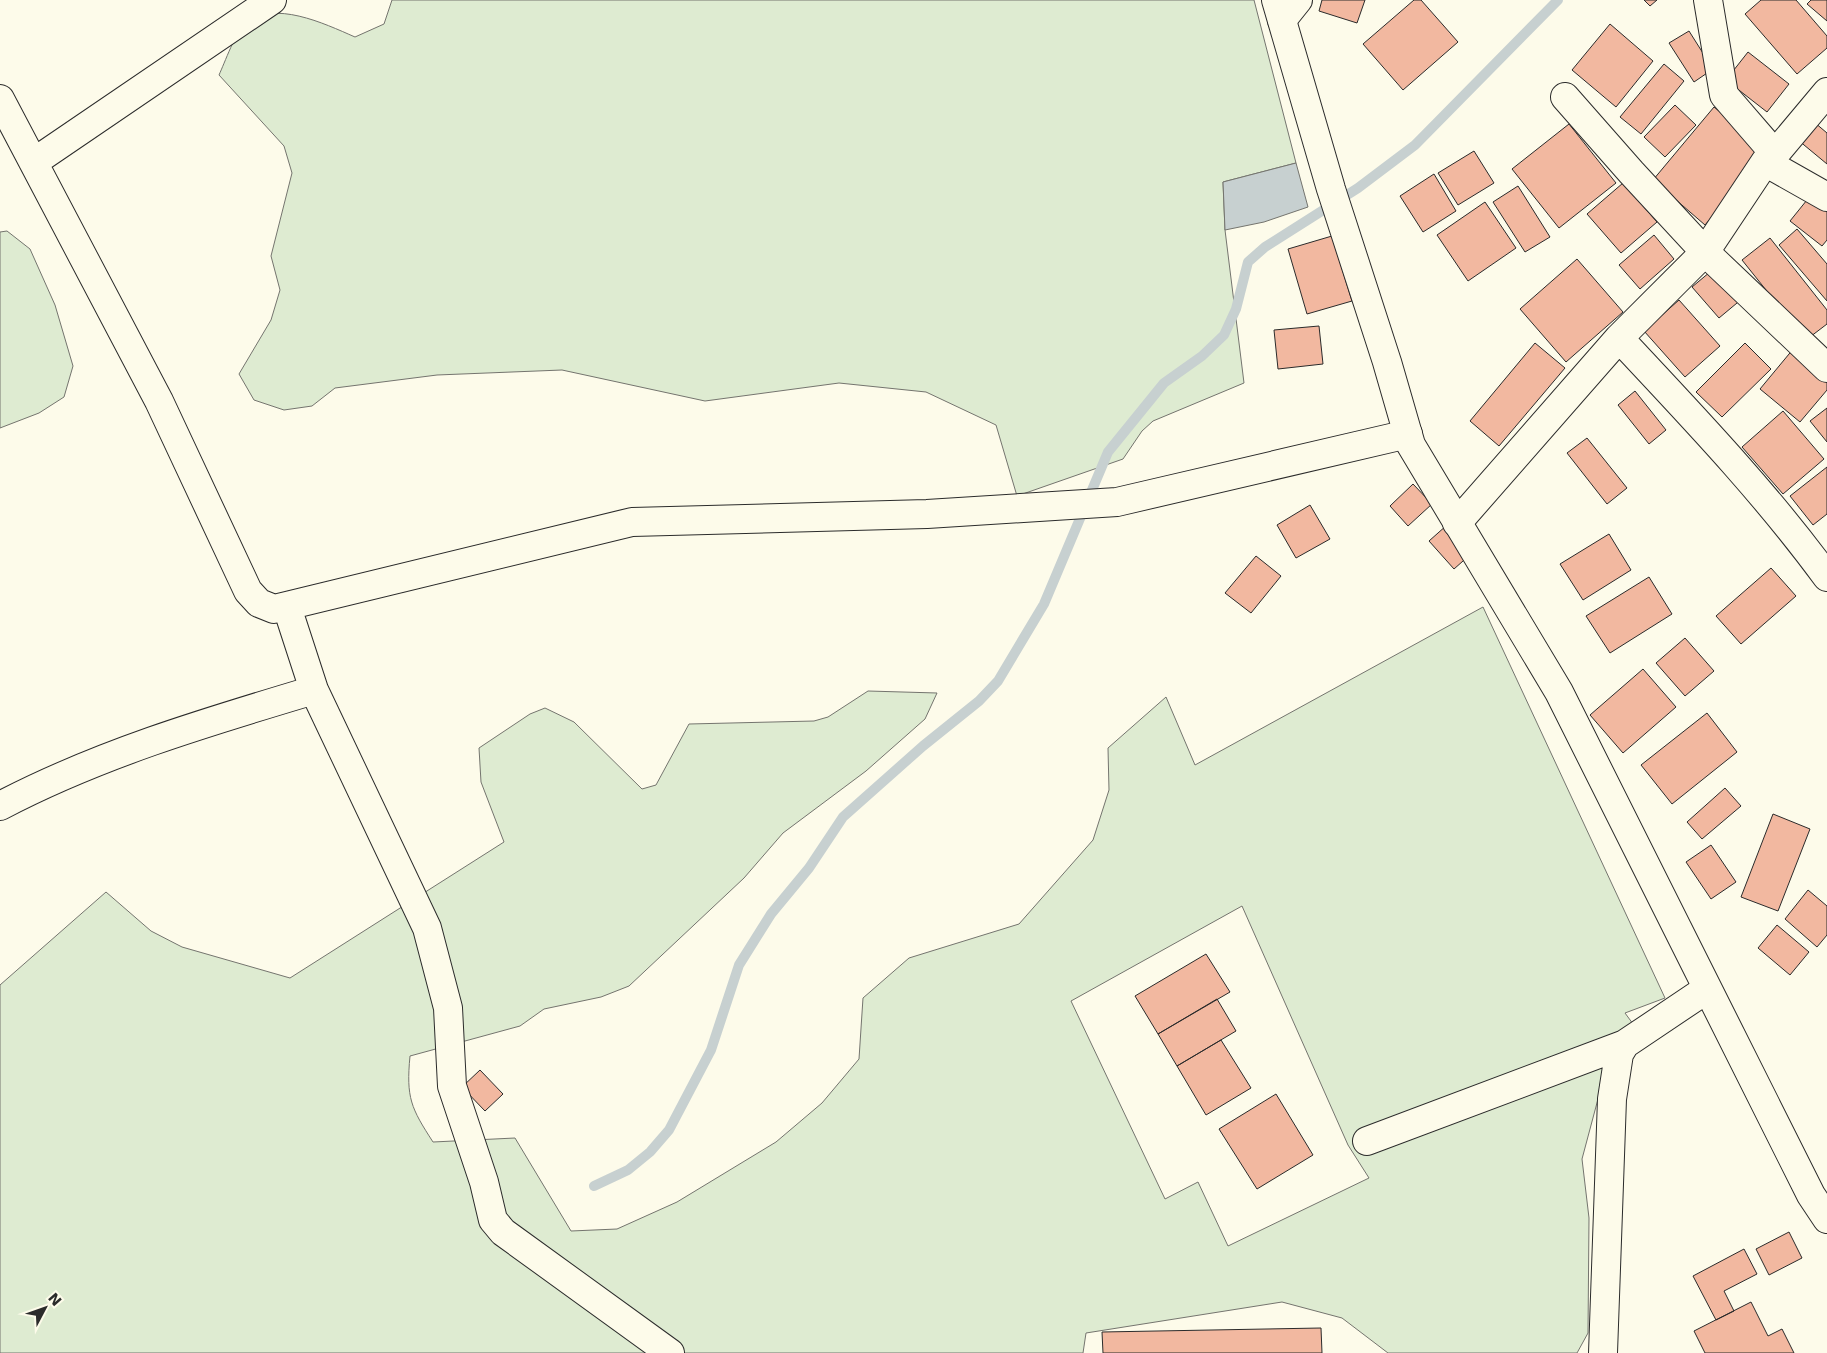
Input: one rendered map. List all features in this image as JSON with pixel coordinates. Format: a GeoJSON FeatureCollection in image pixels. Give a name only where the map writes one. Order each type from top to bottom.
{"type":"FeatureCollection","features":[{"type":"Feature","properties":{"kind":"street"},"geometry":{"type":"LineString","coordinates":[[34,162],[272,0]]}},
{"type":"Feature","properties":{"kind":"street"},"geometry":{"type":"LineString","coordinates":[[1708,0],[1724,95],[1770,158],[1827,197]]}},
{"type":"Feature","properties":{"kind":"street"},"geometry":{"type":"LineString","coordinates":[[1286,7],[1331,189],[1387,362],[1411,445],[1558,692],[1707,990],[1812,1195],[1827,1219]]}},
{"type":"Feature","properties":{"kind":"street"},"geometry":{"type":"LineString","coordinates":[[1457,523],[1618,338],[1705,252],[1770,158],[1827,92]]}},
{"type":"Feature","properties":{"kind":"street"},"geometry":{"type":"LineString","coordinates":[[1565,97],[1705,252],[1827,368]]}},
{"type":"Feature","properties":{"kind":"street"},"geometry":{"type":"LineString","coordinates":[[0,99],[159,401],[248,591],[259,603],[274,608],[287,607],[632,522],[927,514],[1117,502],[1408,434]]}},
{"type":"Feature","properties":{"kind":"street"},"geometry":{"type":"LineString","coordinates":[[1618,338],[1747,475],[1791,528],[1827,577]]}},
{"type":"Feature","properties":{"kind":"street"},"geometry":{"type":"LineString","coordinates":[[287,607],[314,690],[427,928],[448,1008],[452,1086],[484,1182],[492,1220],[503,1232],[670,1353]]}},
{"type":"Feature","properties":{"kind":"street"},"geometry":{"type":"LineString","coordinates":[[0,806],[26,792],[152,740],[314,690]]}},
{"type":"Feature","properties":{"kind":"street"},"geometry":{"type":"LineString","coordinates":[[1367,1141],[1625,1044],[1707,990]]}},
{"type":"Feature","properties":{"kind":"street"},"geometry":{"type":"LineString","coordinates":[[1604,1353],[1612,1099],[1620,1054],[1625,1044]]}},
{"type":"Feature","properties":{"kind":"green space"},"geometry":{"type":"Polygon","coordinates":[[[392,0],[1254,0],[1296,163],[1223,182],[1225,230],[1244,383],[1153,421],[1142,431],[1123,459],[1017,496],[996,425],[926,392],[839,383],[705,401],[562,370],[437,375],[335,388],[312,406],[284,410],[254,400],[239,374],[271,320],[280,290],[271,256],[292,173],[284,146],[219,75],[241,27],[256,16],[284,14],[299,16],[314,20],[355,37],[384,24],[392,0]]]}},
{"type":"Feature","properties":{"kind":"green space"},"geometry":{"type":"Polygon","coordinates":[[[7,231],[30,249],[55,305],[73,366],[64,397],[39,413],[0,428],[0,232],[7,231]]]}},
{"type":"Feature","properties":{"kind":"green space"},"geometry":{"type":"Polygon","coordinates":[[[1483,607],[1665,998],[1625,1013],[1636,1028],[1602,1084],[1582,1159],[1589,1218],[1588,1333],[1577,1353],[1388,1353],[1342,1318],[1282,1302],[1086,1333],[1083,1353],[0,1353],[0,985],[106,892],[151,931],[182,947],[290,978],[504,842],[481,782],[479,748],[530,714],[545,708],[574,722],[642,789],[656,785],[689,724],[814,721],[828,717],[868,691],[937,693],[925,719],[866,771],[783,833],[744,878],[629,986],[601,997],[544,1009],[520,1026],[410,1056],[409,1082],[412,1102],[415,1111],[433,1142],[515,1138],[571,1231],[617,1229],[677,1202],[776,1142],[822,1103],[859,1059],[863,998],[909,958],[1019,924],[1093,840],[1109,790],[1108,748],[1166,697],[1195,765],[1483,607]],[[1242,906],[1071,1001],[1165,1199],[1198,1182],[1228,1246],[1369,1178],[1348,1145],[1242,906]]]}},
{"type":"Feature","properties":{"kind":"shaded area"},"geometry":{"type":"Polygon","coordinates":[[[1296,163],[1308,207],[1264,222],[1225,230],[1223,182],[1296,163]]]}},
{"type":"Feature","properties":{"kind":"building"},"geometry":{"type":"Polygon","coordinates":[[[1322,0],[1365,0],[1357,23],[1319,11],[1322,0]]]}},
{"type":"Feature","properties":{"kind":"building"},"geometry":{"type":"Polygon","coordinates":[[[1414,0],[1421,0],[1458,42],[1403,90],[1363,44],[1414,0]]]}},
{"type":"Feature","properties":{"kind":"building"},"geometry":{"type":"Polygon","coordinates":[[[1644,0],[1657,0],[1650,6],[1644,0]]]}},
{"type":"Feature","properties":{"kind":"building"},"geometry":{"type":"Polygon","coordinates":[[[1761,0],[1796,0],[1827,36],[1827,48],[1797,74],[1745,14],[1761,0]]]}},
{"type":"Feature","properties":{"kind":"building"},"geometry":{"type":"Polygon","coordinates":[[[1811,0],[1827,0],[1827,21],[1807,4],[1811,0]]]}},
{"type":"Feature","properties":{"kind":"building"},"geometry":{"type":"Polygon","coordinates":[[[1610,24],[1653,61],[1616,107],[1572,70],[1610,24]]]}},
{"type":"Feature","properties":{"kind":"building"},"geometry":{"type":"Polygon","coordinates":[[[1689,31],[1713,69],[1694,82],[1669,43],[1689,31]]]}},
{"type":"Feature","properties":{"kind":"building"},"geometry":{"type":"Polygon","coordinates":[[[1748,52],[1789,84],[1767,112],[1726,80],[1748,52]]]}},
{"type":"Feature","properties":{"kind":"building"},"geometry":{"type":"Polygon","coordinates":[[[1664,64],[1684,81],[1641,134],[1620,117],[1664,64]]]}},
{"type":"Feature","properties":{"kind":"building"},"geometry":{"type":"Polygon","coordinates":[[[1675,105],[1696,125],[1665,157],[1644,137],[1675,105]]]}},
{"type":"Feature","properties":{"kind":"building"},"geometry":{"type":"Polygon","coordinates":[[[1714,107],[1767,151],[1705,225],[1653,180],[1714,107]]]}},
{"type":"Feature","properties":{"kind":"building"},"geometry":{"type":"Polygon","coordinates":[[[1814,122],[1827,133],[1827,164],[1798,140],[1814,122]]]}},
{"type":"Feature","properties":{"kind":"building"},"geometry":{"type":"Polygon","coordinates":[[[1569,124],[1616,183],[1559,228],[1512,169],[1569,124]]]}},
{"type":"Feature","properties":{"kind":"building"},"geometry":{"type":"Polygon","coordinates":[[[1474,151],[1494,183],[1458,205],[1438,173],[1474,151]]]}},
{"type":"Feature","properties":{"kind":"building"},"geometry":{"type":"Polygon","coordinates":[[[1434,174],[1456,211],[1423,232],[1400,196],[1434,174]]]}},
{"type":"Feature","properties":{"kind":"building"},"geometry":{"type":"Polygon","coordinates":[[[1623,183],[1657,222],[1621,253],[1587,214],[1623,183]]]}},
{"type":"Feature","properties":{"kind":"building"},"geometry":{"type":"Polygon","coordinates":[[[1518,186],[1550,237],[1525,252],[1493,202],[1518,186]]]}},
{"type":"Feature","properties":{"kind":"building"},"geometry":{"type":"Polygon","coordinates":[[[1811,195],[1827,208],[1827,240],[1822,246],[1790,221],[1811,195]]]}},
{"type":"Feature","properties":{"kind":"building"},"geometry":{"type":"Polygon","coordinates":[[[1485,202],[1516,248],[1468,281],[1437,235],[1485,202]]]}},
{"type":"Feature","properties":{"kind":"building"},"geometry":{"type":"Polygon","coordinates":[[[1797,229],[1827,264],[1827,301],[1779,245],[1797,229]]]}},
{"type":"Feature","properties":{"kind":"building"},"geometry":{"type":"Polygon","coordinates":[[[1654,235],[1674,259],[1640,289],[1619,265],[1654,235]]]}},
{"type":"Feature","properties":{"kind":"building"},"geometry":{"type":"Polygon","coordinates":[[[1332,236],[1352,301],[1307,314],[1288,249],[1332,236]]]}},
{"type":"Feature","properties":{"kind":"building"},"geometry":{"type":"Polygon","coordinates":[[[1770,238],[1827,310],[1827,324],[1806,340],[1742,260],[1770,238]]]}},
{"type":"Feature","properties":{"kind":"building"},"geometry":{"type":"Polygon","coordinates":[[[1577,259],[1623,312],[1566,362],[1520,309],[1577,259]]]}},
{"type":"Feature","properties":{"kind":"building"},"geometry":{"type":"Polygon","coordinates":[[[1716,267],[1743,298],[1719,318],[1692,287],[1716,267]]]}},
{"type":"Feature","properties":{"kind":"building"},"geometry":{"type":"Polygon","coordinates":[[[1679,300],[1720,346],[1685,377],[1644,331],[1679,300]]]}},
{"type":"Feature","properties":{"kind":"building"},"geometry":{"type":"Polygon","coordinates":[[[1319,326],[1323,364],[1278,369],[1274,330],[1319,326]]]}},
{"type":"Feature","properties":{"kind":"building"},"geometry":{"type":"Polygon","coordinates":[[[1535,343],[1565,368],[1499,446],[1470,421],[1535,343]]]}},
{"type":"Feature","properties":{"kind":"building"},"geometry":{"type":"Polygon","coordinates":[[[1745,343],[1771,369],[1722,417],[1696,392],[1745,343]]]}},
{"type":"Feature","properties":{"kind":"building"},"geometry":{"type":"Polygon","coordinates":[[[1794,348],[1827,376],[1827,390],[1800,422],[1760,389],[1794,348]]]}},
{"type":"Feature","properties":{"kind":"building"},"geometry":{"type":"Polygon","coordinates":[[[1635,391],[1666,430],[1649,444],[1618,405],[1635,391]]]}},
{"type":"Feature","properties":{"kind":"building"},"geometry":{"type":"Polygon","coordinates":[[[1827,408],[1827,442],[1810,421],[1827,408]]]}},
{"type":"Feature","properties":{"kind":"building"},"geometry":{"type":"Polygon","coordinates":[[[1783,411],[1824,459],[1783,494],[1742,447],[1783,411]]]}},
{"type":"Feature","properties":{"kind":"building"},"geometry":{"type":"Polygon","coordinates":[[[1587,438],[1627,488],[1607,504],[1567,453],[1587,438]]]}},
{"type":"Feature","properties":{"kind":"building"},"geometry":{"type":"Polygon","coordinates":[[[1827,467],[1827,514],[1813,525],[1790,496],[1827,467]]]}},
{"type":"Feature","properties":{"kind":"building"},"geometry":{"type":"Polygon","coordinates":[[[1413,484],[1432,504],[1408,526],[1390,506],[1413,484]]]}},
{"type":"Feature","properties":{"kind":"building"},"geometry":{"type":"Polygon","coordinates":[[[1310,505],[1330,539],[1296,558],[1277,525],[1310,505]]]}},
{"type":"Feature","properties":{"kind":"building"},"geometry":{"type":"Polygon","coordinates":[[[1447,525],[1472,553],[1454,569],[1429,541],[1447,525]]]}},
{"type":"Feature","properties":{"kind":"building"},"geometry":{"type":"Polygon","coordinates":[[[1609,534],[1631,570],[1583,600],[1560,564],[1609,534]]]}},
{"type":"Feature","properties":{"kind":"building"},"geometry":{"type":"Polygon","coordinates":[[[1256,556],[1281,576],[1251,613],[1225,593],[1256,556]]]}},
{"type":"Feature","properties":{"kind":"building"},"geometry":{"type":"Polygon","coordinates":[[[1771,568],[1796,596],[1741,644],[1716,616],[1771,568]]]}},
{"type":"Feature","properties":{"kind":"building"},"geometry":{"type":"Polygon","coordinates":[[[1649,577],[1672,614],[1610,653],[1586,616],[1649,577]]]}},
{"type":"Feature","properties":{"kind":"building"},"geometry":{"type":"Polygon","coordinates":[[[1685,638],[1714,671],[1685,696],[1656,663],[1685,638]]]}},
{"type":"Feature","properties":{"kind":"building"},"geometry":{"type":"Polygon","coordinates":[[[1643,669],[1676,707],[1623,753],[1590,715],[1643,669]]]}},
{"type":"Feature","properties":{"kind":"building"},"geometry":{"type":"Polygon","coordinates":[[[1707,713],[1737,752],[1672,804],[1641,765],[1707,713]]]}},
{"type":"Feature","properties":{"kind":"building"},"geometry":{"type":"Polygon","coordinates":[[[1725,788],[1741,806],[1702,839],[1687,822],[1725,788]]]}},
{"type":"Feature","properties":{"kind":"building"},"geometry":{"type":"Polygon","coordinates":[[[1773,814],[1810,829],[1778,911],[1741,897],[1773,814]]]}},
{"type":"Feature","properties":{"kind":"building"},"geometry":{"type":"Polygon","coordinates":[[[1711,845],[1736,882],[1711,899],[1686,862],[1711,845]]]}},
{"type":"Feature","properties":{"kind":"building"},"geometry":{"type":"Polygon","coordinates":[[[1808,890],[1827,906],[1827,935],[1817,947],[1785,919],[1808,890]]]}},
{"type":"Feature","properties":{"kind":"building"},"geometry":{"type":"Polygon","coordinates":[[[1777,925],[1809,952],[1790,975],[1758,948],[1777,925]]]}},
{"type":"Feature","properties":{"kind":"building"},"geometry":{"type":"Polygon","coordinates":[[[1206,954],[1230,992],[1158,1034],[1135,996],[1206,954]]]}},
{"type":"Feature","properties":{"kind":"building"},"geometry":{"type":"Polygon","coordinates":[[[1217,999],[1236,1031],[1177,1066],[1158,1034],[1217,999]]]}},
{"type":"Feature","properties":{"kind":"building"},"geometry":{"type":"Polygon","coordinates":[[[1221,1040],[1251,1088],[1206,1115],[1177,1066],[1221,1040]]]}},
{"type":"Feature","properties":{"kind":"building"},"geometry":{"type":"Polygon","coordinates":[[[480,1070],[503,1094],[485,1111],[462,1087],[480,1070]]]}},
{"type":"Feature","properties":{"kind":"building"},"geometry":{"type":"Polygon","coordinates":[[[1276,1094],[1313,1155],[1257,1189],[1219,1129],[1276,1094]]]}},
{"type":"Feature","properties":{"kind":"building"},"geometry":{"type":"Polygon","coordinates":[[[1789,1232],[1802,1258],[1769,1275],[1756,1249],[1789,1232]]]}},
{"type":"Feature","properties":{"kind":"building"},"geometry":{"type":"Polygon","coordinates":[[[1744,1249],[1757,1274],[1724,1291],[1734,1311],[1716,1320],[1693,1276],[1744,1249]]]}},
{"type":"Feature","properties":{"kind":"building"},"geometry":{"type":"Polygon","coordinates":[[[1751,1302],[1768,1336],[1782,1329],[1794,1353],[1705,1353],[1694,1331],[1751,1302]]]}},
{"type":"Feature","properties":{"kind":"building"},"geometry":{"type":"Polygon","coordinates":[[[1321,1328],[1322,1353],[1103,1353],[1102,1332],[1321,1328]]]}},
{"type":"Feature","properties":{"kind":"waterway"},"geometry":{"type":"LineString","coordinates":[[594,1186],[628,1170],[650,1152],[669,1130],[711,1050],[739,965],[771,914],[809,868],[843,817],[923,746],[979,701],[998,681],[1044,604],[1108,452],[1164,383],[1202,356],[1224,335],[1236,309],[1248,262],[1265,247],[1358,188],[1415,145],[1558,0]]}}]}
